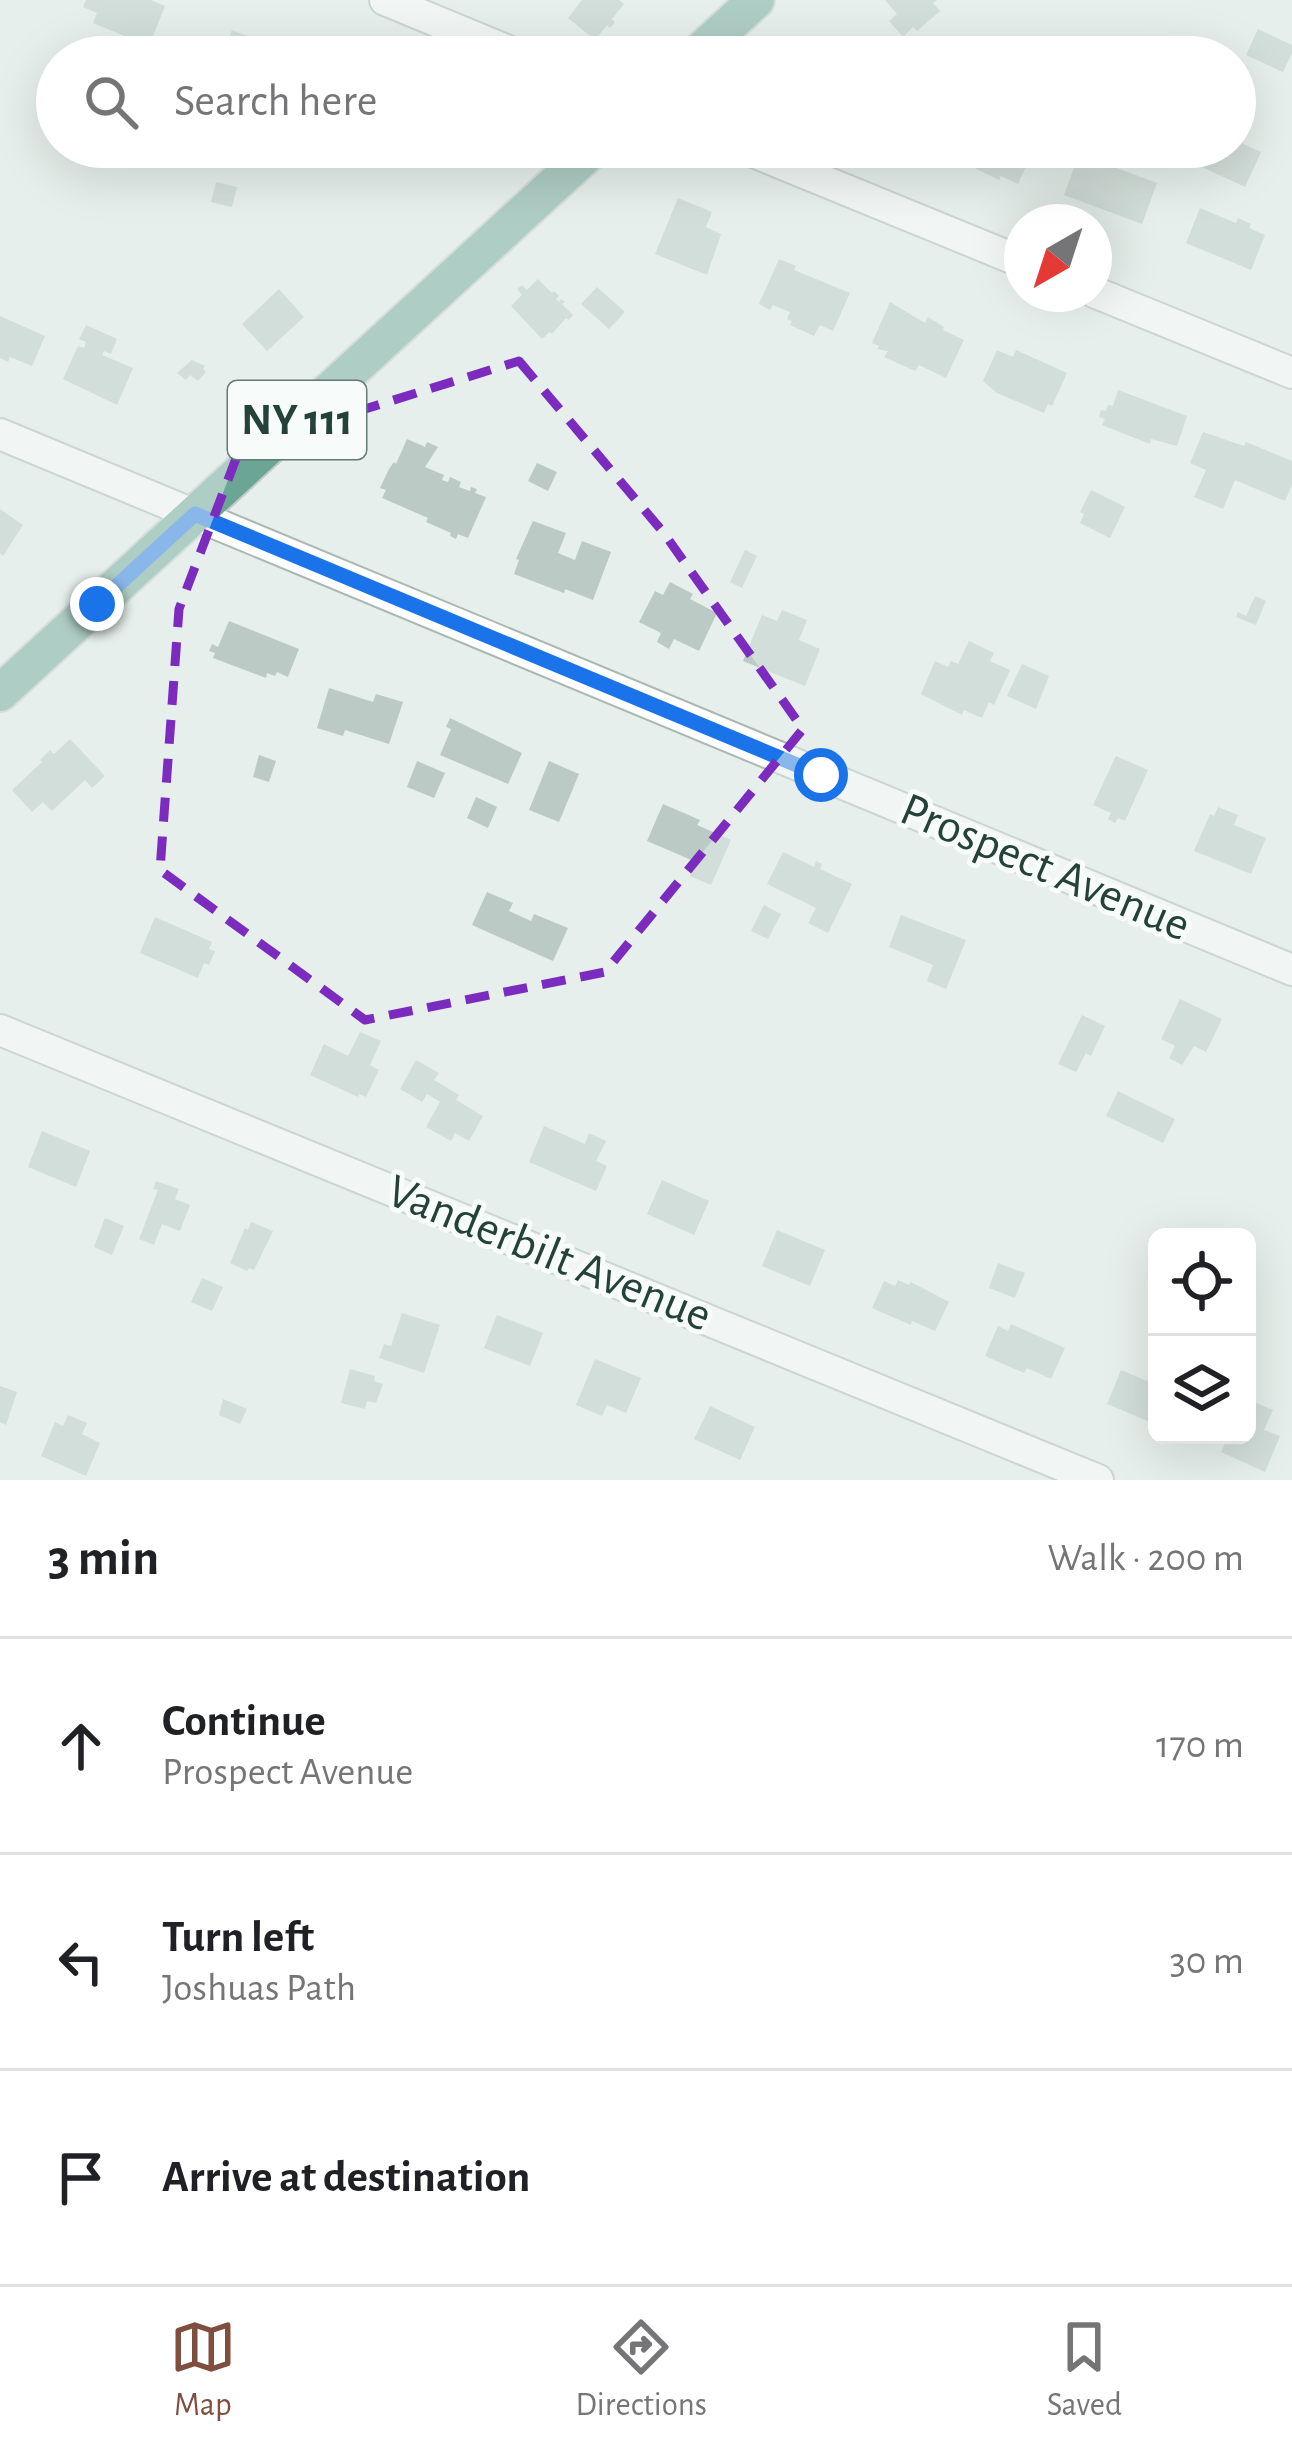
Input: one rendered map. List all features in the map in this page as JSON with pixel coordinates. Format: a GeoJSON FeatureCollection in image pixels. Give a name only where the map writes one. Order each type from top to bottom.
{"type":"FeatureCollection","features":[{"type":"Feature","properties":{"kind":"main road"},"geometry":{"type":"LineString","coordinates":[[717,36],[756,0]]}},
{"type":"Feature","properties":{"kind":"main road","name":"NY 111"},"geometry":{"type":"LineString","coordinates":[[0,693],[572,168]]}},
{"type":"Feature","properties":{"kind":"street"},"geometry":{"type":"LineString","coordinates":[[385,0],[472,36]]}},
{"type":"Feature","properties":{"kind":"street"},"geometry":{"type":"LineString","coordinates":[[791,168],[1004,255]]}},
{"type":"Feature","properties":{"kind":"street"},"geometry":{"type":"LineString","coordinates":[[1112,299],[1292,373]]}},
{"type":"Feature","properties":{"kind":"street","name":"Prospect Avenue"},"geometry":{"type":"LineString","coordinates":[[0,434],[1292,970]]}},
{"type":"Feature","properties":{"kind":"street","name":"Vanderbilt Avenue"},"geometry":{"type":"LineString","coordinates":[[0,1030],[1097,1480]]}},
{"type":"Feature","properties":{"kind":"highlighted area"},"geometry":{"type":"Polygon","coordinates":[[[519,361],[663,532],[803,729],[605,972],[365,1020],[160,870],[179,609],[240,448],[519,361]]]}},
{"type":"Feature","properties":{"kind":"building"},"geometry":{"type":"Polygon","coordinates":[[[86,0],[151,0],[165,6],[153,36],[125,36],[93,23],[97,13],[83,7],[86,0]]]}},
{"type":"Feature","properties":{"kind":"building"},"geometry":{"type":"Polygon","coordinates":[[[582,0],[624,4],[612,19],[615,22],[598,36],[590,36],[568,18],[582,0]]]}},
{"type":"Feature","properties":{"kind":"building"},"geometry":{"type":"Polygon","coordinates":[[[885,0],[937,0],[933,3],[940,11],[904,36],[889,21],[897,14],[885,0]]]}},
{"type":"Feature","properties":{"kind":"building"},"geometry":{"type":"Polygon","coordinates":[[[1258,29],[1292,45],[1283,72],[1256,60],[1258,29]]]}},
{"type":"Feature","properties":{"kind":"building"},"geometry":{"type":"Polygon","coordinates":[[[976,168],[1025,168],[1018,184],[976,168]]]}},
{"type":"Feature","properties":{"kind":"building"},"geometry":{"type":"Polygon","coordinates":[[[1074,168],[1117,168],[1157,183],[1142,224],[1112,213],[1112,204],[1088,204],[1064,195],[1074,168]]]}},
{"type":"Feature","properties":{"kind":"building"},"geometry":{"type":"Polygon","coordinates":[[[1204,168],[1254,168],[1245,187],[1204,168]]]}},
{"type":"Feature","properties":{"kind":"building"},"geometry":{"type":"Polygon","coordinates":[[[216,182],[237,187],[232,207],[211,202],[216,182]]]}},
{"type":"Feature","properties":{"kind":"building"},"geometry":{"type":"Polygon","coordinates":[[[678,198],[712,212],[706,227],[721,234],[707,275],[655,254],[678,198]]]}},
{"type":"Feature","properties":{"kind":"building"},"geometry":{"type":"Polygon","coordinates":[[[1200,208],[1236,223],[1238,218],[1265,235],[1251,270],[1186,243],[1200,208]]]}},
{"type":"Feature","properties":{"kind":"building"},"geometry":{"type":"Polygon","coordinates":[[[779,259],[850,293],[833,331],[820,325],[814,336],[790,325],[790,312],[759,304],[779,259]]]}},
{"type":"Feature","properties":{"kind":"building"},"geometry":{"type":"Polygon","coordinates":[[[538,279],[573,315],[542,339],[511,306],[522,295],[517,289],[522,285],[527,290],[538,279]]]}},
{"type":"Feature","properties":{"kind":"building"},"geometry":{"type":"Polygon","coordinates":[[[597,287],[625,312],[609,329],[581,304],[597,287]]]}},
{"type":"Feature","properties":{"kind":"building"},"geometry":{"type":"Polygon","coordinates":[[[279,289],[304,317],[267,351],[242,324],[279,289]]]}},
{"type":"Feature","properties":{"kind":"building"},"geometry":{"type":"Polygon","coordinates":[[[890,302],[925,323],[928,317],[964,340],[946,378],[919,365],[915,371],[884,357],[888,351],[872,343],[890,302]]]}},
{"type":"Feature","properties":{"kind":"building"},"geometry":{"type":"Polygon","coordinates":[[[0,316],[45,336],[32,366],[0,358],[0,316]]]}},
{"type":"Feature","properties":{"kind":"building"},"geometry":{"type":"Polygon","coordinates":[[[86,325],[117,339],[111,354],[104,351],[102,355],[133,368],[117,405],[63,379],[78,346],[84,348],[86,342],[79,339],[86,325]]]}},
{"type":"Feature","properties":{"kind":"building"},"geometry":{"type":"Polygon","coordinates":[[[997,350],[1013,357],[1016,350],[1067,373],[1044,413],[997,393],[983,381],[997,350]]]}},
{"type":"Feature","properties":{"kind":"building"},"geometry":{"type":"Polygon","coordinates":[[[192,360],[205,366],[198,381],[177,373],[192,360]]]}},
{"type":"Feature","properties":{"kind":"building"},"geometry":{"type":"Polygon","coordinates":[[[1118,390],[1187,416],[1177,446],[1151,439],[1150,444],[1102,425],[1101,410],[1113,406],[1118,390]]]}},
{"type":"Feature","properties":{"kind":"building"},"geometry":{"type":"Polygon","coordinates":[[[1203,432],[1244,446],[1246,442],[1292,461],[1292,485],[1285,501],[1235,480],[1223,509],[1194,497],[1206,470],[1190,463],[1203,432]]]}},
{"type":"Feature","properties":{"kind":"building"},"geometry":{"type":"Polygon","coordinates":[[[407,439],[438,447],[425,467],[444,475],[442,480],[448,482],[450,477],[461,482],[459,487],[477,489],[475,493],[486,497],[468,538],[458,534],[456,539],[426,522],[428,518],[382,498],[386,490],[380,488],[407,439]]]}},
{"type":"Feature","properties":{"kind":"building"},"geometry":{"type":"Polygon","coordinates":[[[537,463],[557,472],[548,491],[528,481],[537,463]]]}},
{"type":"Feature","properties":{"kind":"building"},"geometry":{"type":"Polygon","coordinates":[[[1091,490],[1125,507],[1110,538],[1080,523],[1091,490]]]}},
{"type":"Feature","properties":{"kind":"building"},"geometry":{"type":"Polygon","coordinates":[[[0,509],[23,525],[3,556],[0,553],[0,509]]]}},
{"type":"Feature","properties":{"kind":"building"},"geometry":{"type":"Polygon","coordinates":[[[533,521],[566,533],[558,553],[575,560],[582,541],[611,552],[593,600],[514,574],[533,521]]]}},
{"type":"Feature","properties":{"kind":"building"},"geometry":{"type":"Polygon","coordinates":[[[745,550],[757,556],[742,588],[730,582],[745,550]]]}},
{"type":"Feature","properties":{"kind":"building"},"geometry":{"type":"Polygon","coordinates":[[[670,582],[717,613],[699,651],[674,639],[669,649],[657,642],[661,633],[639,622],[655,591],[663,595],[670,582]]]}},
{"type":"Feature","properties":{"kind":"building"},"geometry":{"type":"Polygon","coordinates":[[[1255,596],[1266,601],[1256,625],[1236,617],[1238,612],[1246,616],[1255,596]]]}},
{"type":"Feature","properties":{"kind":"building"},"geometry":{"type":"Polygon","coordinates":[[[782,610],[807,620],[799,640],[820,649],[805,686],[743,661],[762,615],[777,621],[782,610]]]}},
{"type":"Feature","properties":{"kind":"building"},"geometry":{"type":"Polygon","coordinates":[[[229,621],[299,649],[288,677],[277,672],[275,676],[267,673],[266,678],[213,658],[212,644],[218,647],[229,621]]]}},
{"type":"Feature","properties":{"kind":"building"},"geometry":{"type":"Polygon","coordinates":[[[969,641],[994,653],[990,661],[1010,670],[994,705],[989,702],[982,718],[964,710],[962,715],[921,694],[935,661],[948,667],[951,661],[958,664],[969,641]]]}},
{"type":"Feature","properties":{"kind":"building"},"geometry":{"type":"Polygon","coordinates":[[[1022,664],[1049,676],[1036,709],[1007,696],[1022,664]]]}},
{"type":"Feature","properties":{"kind":"building"},"geometry":{"type":"Polygon","coordinates":[[[329,688],[373,702],[376,694],[403,702],[389,744],[345,730],[343,736],[317,728],[329,688]]]}},
{"type":"Feature","properties":{"kind":"building"},"geometry":{"type":"Polygon","coordinates":[[[450,718],[522,753],[508,784],[440,755],[451,729],[446,727],[450,718]]]}},
{"type":"Feature","properties":{"kind":"building"},"geometry":{"type":"Polygon","coordinates":[[[70,739],[105,776],[92,788],[85,780],[52,811],[43,802],[32,812],[12,790],[50,750],[54,754],[70,739]]]}},
{"type":"Feature","properties":{"kind":"building"},"geometry":{"type":"Polygon","coordinates":[[[259,755],[276,761],[269,782],[253,777],[259,755]]]}},
{"type":"Feature","properties":{"kind":"building"},"geometry":{"type":"Polygon","coordinates":[[[1116,756],[1148,770],[1125,821],[1118,818],[1115,823],[1108,819],[1111,813],[1093,805],[1116,756]]]}},
{"type":"Feature","properties":{"kind":"building"},"geometry":{"type":"Polygon","coordinates":[[[417,761],[445,773],[434,798],[407,787],[417,761]]]}},
{"type":"Feature","properties":{"kind":"building"},"geometry":{"type":"Polygon","coordinates":[[[549,761],[579,774],[559,822],[529,810],[549,761]]]}},
{"type":"Feature","properties":{"kind":"building"},"geometry":{"type":"Polygon","coordinates":[[[476,797],[497,807],[488,828],[467,818],[476,797]]]}},
{"type":"Feature","properties":{"kind":"building"},"geometry":{"type":"Polygon","coordinates":[[[663,804],[731,840],[711,885],[690,876],[696,862],[647,841],[663,804]]]}},
{"type":"Feature","properties":{"kind":"building"},"geometry":{"type":"Polygon","coordinates":[[[1218,807],[1238,815],[1234,825],[1266,838],[1251,874],[1194,851],[1210,814],[1214,816],[1218,807]]]}},
{"type":"Feature","properties":{"kind":"building"},"geometry":{"type":"Polygon","coordinates":[[[783,852],[814,867],[816,861],[822,864],[820,869],[852,884],[828,933],[808,923],[816,908],[767,884],[783,852]]]}},
{"type":"Feature","properties":{"kind":"building"},"geometry":{"type":"Polygon","coordinates":[[[487,892],[513,903],[509,911],[531,921],[534,914],[568,928],[553,961],[472,925],[487,892]]]}},
{"type":"Feature","properties":{"kind":"building"},"geometry":{"type":"Polygon","coordinates":[[[764,905],[781,914],[768,939],[751,931],[764,905]]]}},
{"type":"Feature","properties":{"kind":"building"},"geometry":{"type":"Polygon","coordinates":[[[901,915],[966,940],[946,989],[927,981],[933,965],[889,947],[901,915]]]}},
{"type":"Feature","properties":{"kind":"building"},"geometry":{"type":"Polygon","coordinates":[[[155,917],[212,942],[209,949],[215,951],[198,978],[140,953],[155,917]]]}},
{"type":"Feature","properties":{"kind":"building"},"geometry":{"type":"Polygon","coordinates":[[[1180,999],[1222,1019],[1206,1052],[1194,1046],[1182,1065],[1169,1058],[1175,1046],[1161,1039],[1180,999]]]}},
{"type":"Feature","properties":{"kind":"building"},"geometry":{"type":"Polygon","coordinates":[[[1082,1015],[1105,1026],[1091,1056],[1086,1053],[1076,1072],[1058,1064],[1082,1015]]]}},
{"type":"Feature","properties":{"kind":"building"},"geometry":{"type":"Polygon","coordinates":[[[360,1032],[381,1041],[370,1065],[379,1070],[366,1097],[310,1075],[324,1044],[348,1056],[360,1032]]]}},
{"type":"Feature","properties":{"kind":"building"},"geometry":{"type":"Polygon","coordinates":[[[416,1060],[439,1073],[434,1080],[459,1095],[456,1100],[483,1116],[469,1141],[455,1133],[451,1141],[426,1127],[440,1102],[427,1094],[422,1102],[400,1089],[416,1060]]]}},
{"type":"Feature","properties":{"kind":"building"},"geometry":{"type":"Polygon","coordinates":[[[1118,1091],[1175,1119],[1163,1143],[1106,1116],[1118,1091]]]}},
{"type":"Feature","properties":{"kind":"building"},"geometry":{"type":"Polygon","coordinates":[[[544,1126],[585,1144],[589,1133],[606,1141],[596,1161],[607,1166],[596,1191],[529,1162],[544,1126]]]}},
{"type":"Feature","properties":{"kind":"building"},"geometry":{"type":"Polygon","coordinates":[[[42,1131],[90,1151],[76,1187],[28,1167],[42,1131]]]}},
{"type":"Feature","properties":{"kind":"building"},"geometry":{"type":"Polygon","coordinates":[[[662,1180],[709,1201],[694,1235],[647,1214],[662,1180]]]}},
{"type":"Feature","properties":{"kind":"building"},"geometry":{"type":"Polygon","coordinates":[[[156,1181],[179,1189],[175,1199],[190,1205],[180,1231],[162,1224],[154,1245],[139,1239],[158,1190],[153,1189],[156,1181]]]}},
{"type":"Feature","properties":{"kind":"building"},"geometry":{"type":"Polygon","coordinates":[[[105,1218],[124,1226],[112,1255],[94,1247],[105,1218]]]}},
{"type":"Feature","properties":{"kind":"building"},"geometry":{"type":"Polygon","coordinates":[[[251,1222],[273,1231],[254,1270],[247,1271],[230,1263],[251,1222]]]}},
{"type":"Feature","properties":{"kind":"building"},"geometry":{"type":"Polygon","coordinates":[[[777,1230],[825,1250],[810,1286],[762,1266],[777,1230]]]}},
{"type":"Feature","properties":{"kind":"building"},"geometry":{"type":"Polygon","coordinates":[[[998,1263],[1025,1273],[1015,1298],[989,1288],[998,1263]]]}},
{"type":"Feature","properties":{"kind":"building"},"geometry":{"type":"Polygon","coordinates":[[[202,1278],[223,1287],[212,1311],[191,1302],[202,1278]]]}},
{"type":"Feature","properties":{"kind":"building"},"geometry":{"type":"Polygon","coordinates":[[[898,1280],[949,1302],[935,1331],[872,1308],[884,1281],[895,1286],[898,1280]]]}},
{"type":"Feature","properties":{"kind":"building"},"geometry":{"type":"Polygon","coordinates":[[[402,1313],[440,1325],[424,1373],[379,1358],[384,1344],[391,1346],[402,1313]]]}},
{"type":"Feature","properties":{"kind":"building"},"geometry":{"type":"Polygon","coordinates":[[[497,1315],[543,1333],[530,1366],[484,1348],[497,1315]]]}},
{"type":"Feature","properties":{"kind":"building"},"geometry":{"type":"Polygon","coordinates":[[[1011,1324],[1065,1348],[1051,1379],[985,1356],[998,1326],[1008,1331],[1011,1324]]]}},
{"type":"Feature","properties":{"kind":"building"},"geometry":{"type":"Polygon","coordinates":[[[595,1359],[641,1378],[626,1413],[607,1405],[602,1416],[576,1405],[595,1359]]]}},
{"type":"Feature","properties":{"kind":"building"},"geometry":{"type":"Polygon","coordinates":[[[350,1369],[375,1376],[374,1381],[383,1384],[376,1403],[367,1401],[365,1409],[341,1403],[350,1369]]]}},
{"type":"Feature","properties":{"kind":"building"},"geometry":{"type":"Polygon","coordinates":[[[1121,1370],[1148,1379],[1148,1421],[1107,1404],[1121,1370]]]}},
{"type":"Feature","properties":{"kind":"building"},"geometry":{"type":"Polygon","coordinates":[[[0,1386],[17,1392],[6,1425],[0,1422],[0,1386]]]}},
{"type":"Feature","properties":{"kind":"building"},"geometry":{"type":"Polygon","coordinates":[[[223,1399],[247,1409],[240,1424],[219,1415],[223,1399]]]}},
{"type":"Feature","properties":{"kind":"building"},"geometry":{"type":"Polygon","coordinates":[[[1256,1403],[1273,1410],[1264,1430],[1280,1436],[1265,1472],[1221,1452],[1225,1444],[1256,1444],[1256,1403]]]}},
{"type":"Feature","properties":{"kind":"building"},"geometry":{"type":"Polygon","coordinates":[[[710,1406],[755,1427],[740,1460],[694,1439],[710,1406]]]}},
{"type":"Feature","properties":{"kind":"building"},"geometry":{"type":"Polygon","coordinates":[[[68,1415],[87,1423],[82,1434],[100,1443],[86,1476],[41,1456],[55,1422],[63,1426],[68,1415]]]}},
{"type":"Feature","properties":{"kind":"route"},"geometry":{"type":"LineString","coordinates":[[97,604],[195,514],[821,775]]}}]}
